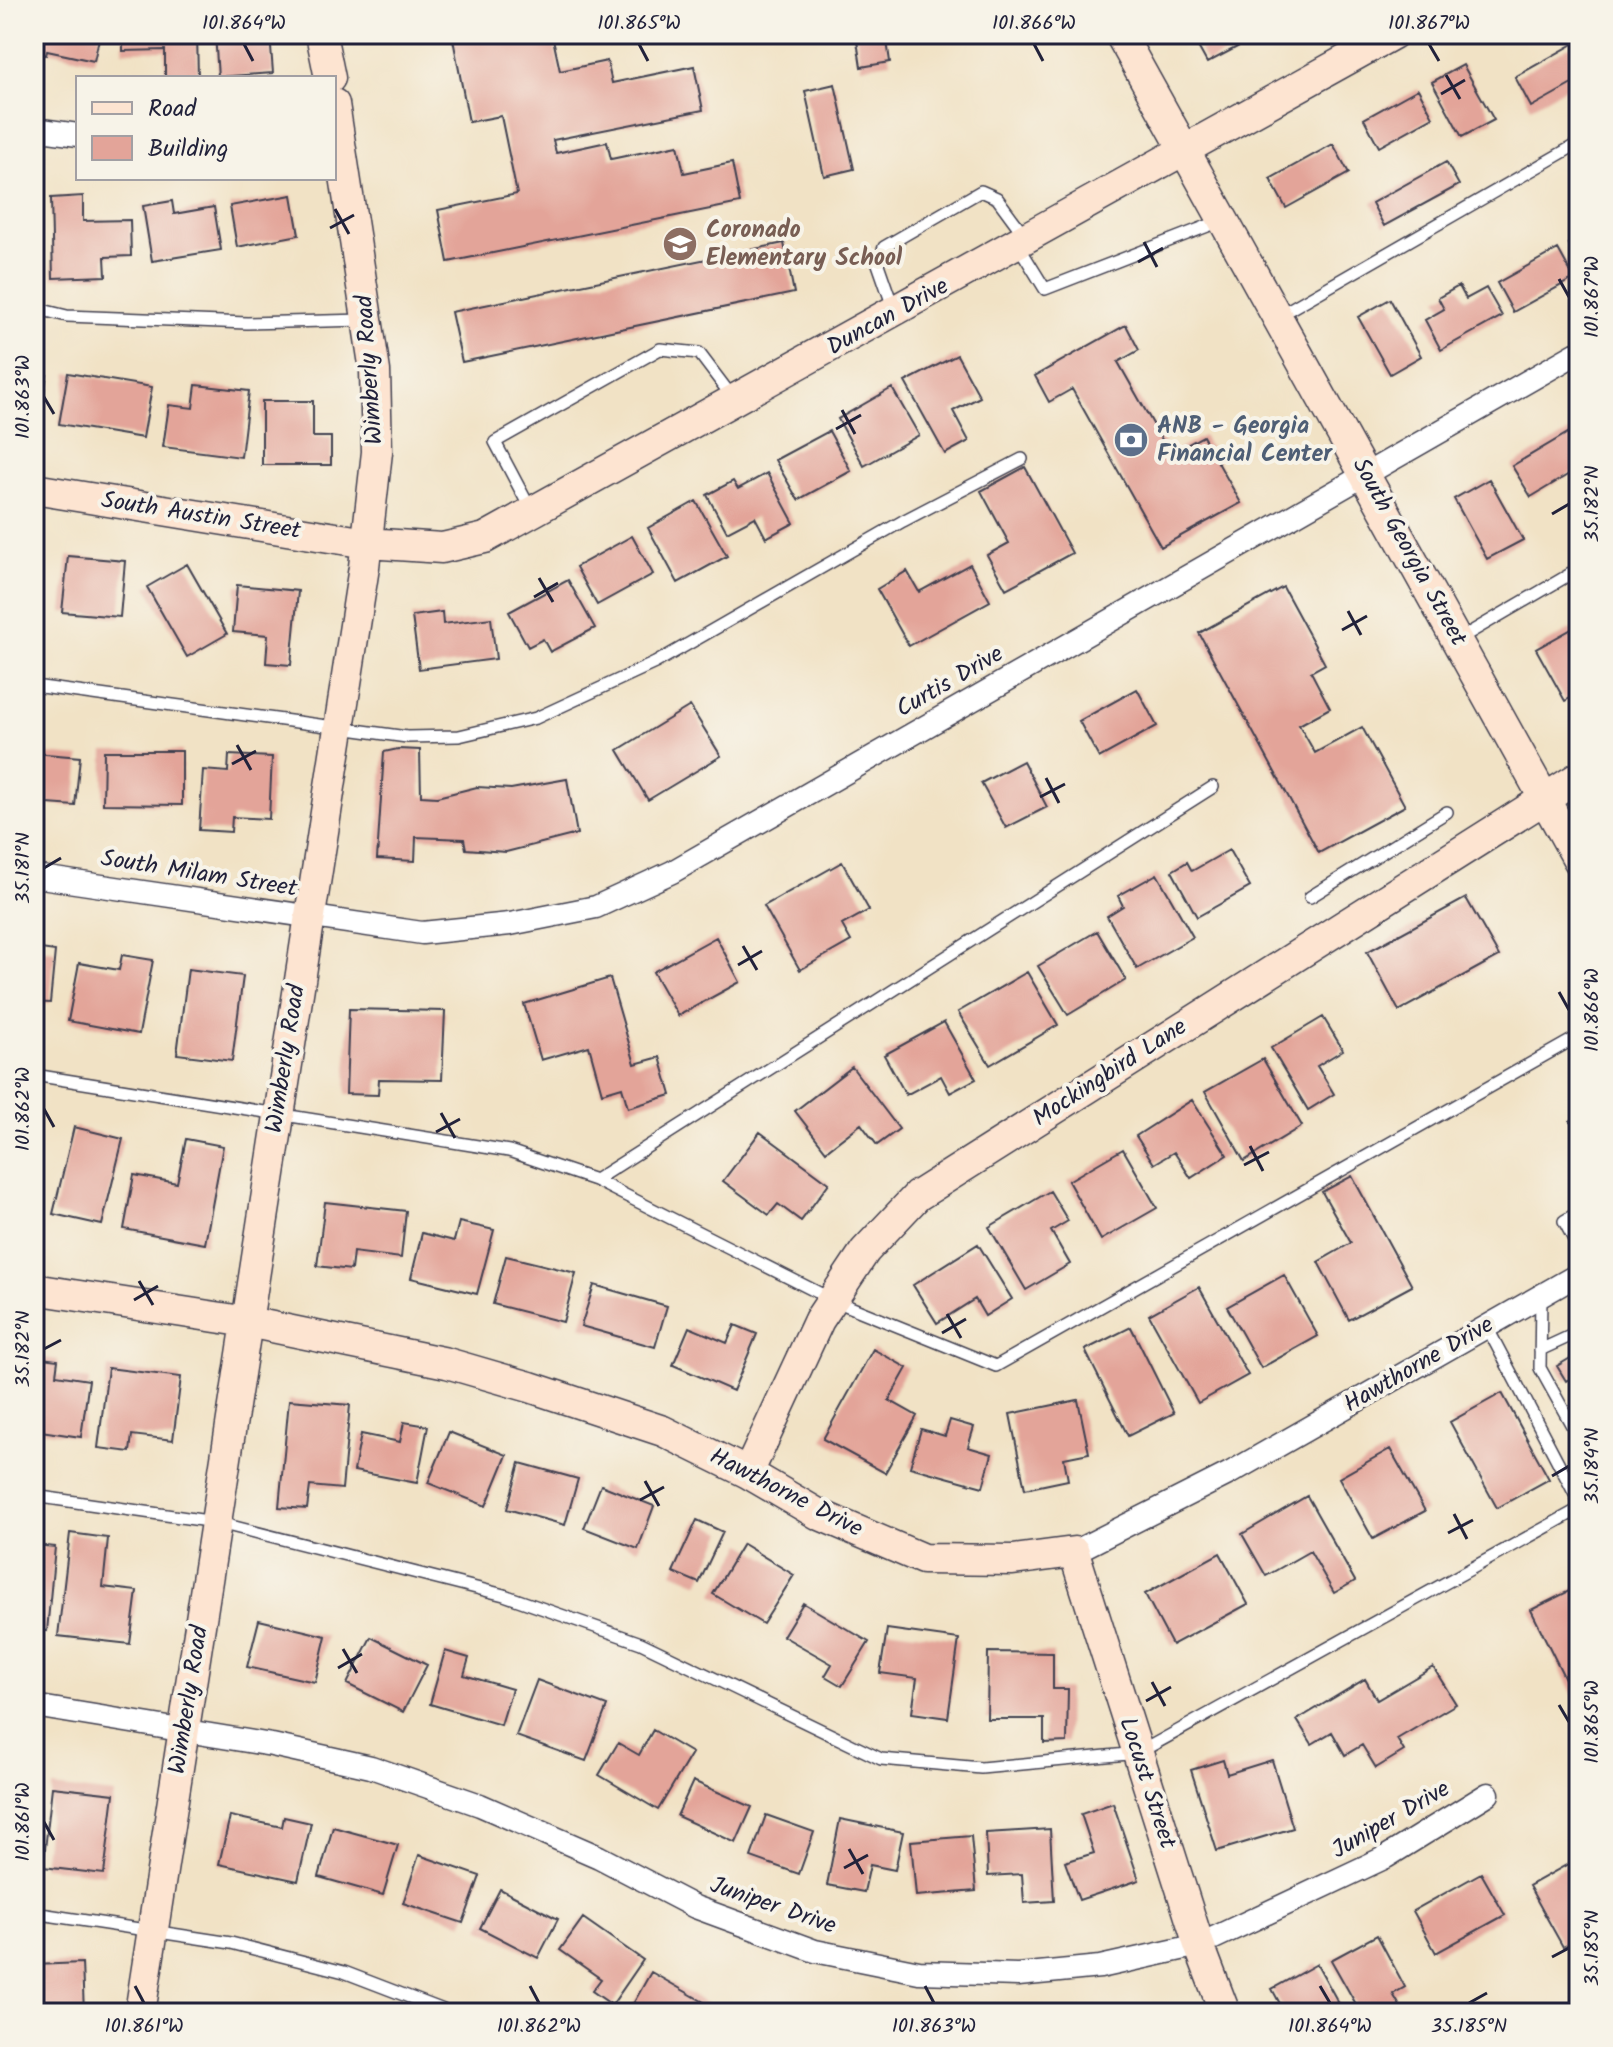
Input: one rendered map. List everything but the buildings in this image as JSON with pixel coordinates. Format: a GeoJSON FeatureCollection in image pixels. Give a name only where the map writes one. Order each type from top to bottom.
{"type":"FeatureCollection","features":[{"type":"Feature","properties":{"kind":"main road"},"geometry":{"type":"LineString","coordinates":[[321,34],[330,76]]}},
{"type":"Feature","properties":{"kind":"main road","name":"South Georgia Street"},"geometry":{"type":"LineString","coordinates":[[1120,34],[1579,861]]}},
{"type":"Feature","properties":{"kind":"main road","name":"Duncan Drive"},"geometry":{"type":"LineString","coordinates":[[367,543],[442,548],[485,538],[1186,152],[1393,34]]}},
{"type":"Feature","properties":{"kind":"main road","name":"Wimberly Road"},"geometry":{"type":"LineString","coordinates":[[140,2013],[367,543],[377,452],[375,371],[336,127]]}},
{"type":"Feature","properties":{"kind":"main road","name":"South Austin Street"},"geometry":{"type":"LineString","coordinates":[[34,489],[367,543]]}},
{"type":"Feature","properties":{"kind":"main road","name":"Mockingbird Lane"},"geometry":{"type":"LineString","coordinates":[[748,1473],[819,1320],[865,1251],[917,1196],[1543,796],[1579,777]]}},
{"type":"Feature","properties":{"kind":"main road","name":"Hawthorne Drive"},"geometry":{"type":"LineString","coordinates":[[34,1289],[248,1322],[447,1363],[530,1387],[663,1431],[748,1473],[818,1514],[923,1559],[1013,1560],[1074,1552]]}},
{"type":"Feature","properties":{"kind":"main road","name":"Locust Street"},"geometry":{"type":"LineString","coordinates":[[1074,1552],[1199,1945],[1225,2013]]}},
{"type":"Feature","properties":{"kind":"street"},"geometry":{"type":"LineString","coordinates":[[34,129],[76,135]]}},
{"type":"Feature","properties":{"kind":"street","name":"Curtis Drive"},"geometry":{"type":"LineString","coordinates":[[308,918],[422,933],[510,924],[596,907],[672,872],[1579,352]]}},
{"type":"Feature","properties":{"kind":"street","name":"South Milam Street"},"geometry":{"type":"LineString","coordinates":[[34,876],[308,918]]}},
{"type":"Feature","properties":{"kind":"street","name":"Hawthorne Drive"},"geometry":{"type":"LineString","coordinates":[[1074,1552],[1230,1473],[1579,1274]]}},
{"type":"Feature","properties":{"kind":"street","name":"Juniper Drive"},"geometry":{"type":"LineString","coordinates":[[34,1706],[272,1745],[371,1767],[480,1805],[599,1857],[695,1907],[815,1951],[919,1972],[1018,1975],[1100,1967],[1199,1945],[1386,1857],[1488,1794]]}},
{"type":"Feature","properties":{"kind":"lane"},"geometry":{"type":"LineString","coordinates":[[1277,316],[1579,143]]}},
{"type":"Feature","properties":{"kind":"lane"},"geometry":{"type":"LineString","coordinates":[[895,313],[878,264],[884,247],[981,191],[997,198],[1023,242],[1045,289],[1224,220]]}},
{"type":"Feature","properties":{"kind":"lane"},"geometry":{"type":"LineString","coordinates":[[34,308],[67,316],[247,323],[368,320]]}},
{"type":"Feature","properties":{"kind":"lane"},"geometry":{"type":"LineString","coordinates":[[533,514],[495,442],[660,349],[699,353],[736,401]]}},
{"type":"Feature","properties":{"kind":"lane"},"geometry":{"type":"LineString","coordinates":[[34,686],[407,737],[459,736],[536,718],[655,663],[903,521],[1022,459]]}},
{"type":"Feature","properties":{"kind":"lane"},"geometry":{"type":"LineString","coordinates":[[1458,640],[1579,569]]}},
{"type":"Feature","properties":{"kind":"lane"},"geometry":{"type":"LineString","coordinates":[[595,1180],[1213,787]]}},
{"type":"Feature","properties":{"kind":"lane"},"geometry":{"type":"LineString","coordinates":[[1310,897],[1447,812]]}},
{"type":"Feature","properties":{"kind":"lane"},"geometry":{"type":"LineString","coordinates":[[34,1075],[509,1151],[595,1180],[833,1300],[996,1366],[1579,1036]]}},
{"type":"Feature","properties":{"kind":"lane"},"geometry":{"type":"LineString","coordinates":[[1579,1212],[1564,1221],[1579,1249]]}},
{"type":"Feature","properties":{"kind":"lane"},"geometry":{"type":"LineString","coordinates":[[1541,1296],[1540,1368],[1575,1431],[1579,1429]]}},
{"type":"Feature","properties":{"kind":"lane"},"geometry":{"type":"LineString","coordinates":[[1487,1327],[1579,1502]]}},
{"type":"Feature","properties":{"kind":"lane"},"geometry":{"type":"LineString","coordinates":[[1540,1350],[1579,1332]]}},
{"type":"Feature","properties":{"kind":"lane"},"geometry":{"type":"LineString","coordinates":[[34,1496],[215,1522],[504,1595],[641,1643],[805,1719],[881,1759],[981,1768],[1138,1753],[1579,1509]]}},
{"type":"Feature","properties":{"kind":"lane"},"geometry":{"type":"LineString","coordinates":[[34,1913],[231,1943],[344,1972],[451,2013]]}},
{"type":"Feature","properties":{"kind":"place","name":"Coronado Elementary School"},"geometry":{"type":"Point","coordinates":[680,244]}},
{"type":"Feature","properties":{"kind":"place","name":"ANB - Georgia Financial Center"},"geometry":{"type":"Point","coordinates":[1131,440]}}]}
